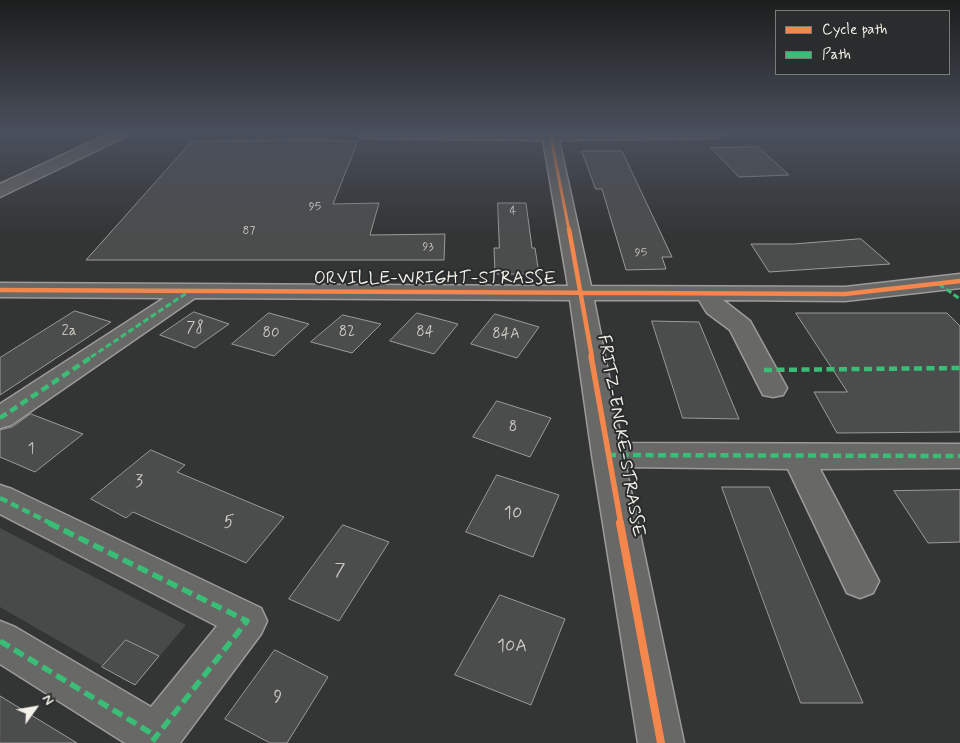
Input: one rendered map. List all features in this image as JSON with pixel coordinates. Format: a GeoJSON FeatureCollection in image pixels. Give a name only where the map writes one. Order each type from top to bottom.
{"type":"FeatureCollection","features":[{"type":"Feature","properties":{"kind":"street"},"geometry":{"type":"LineString","coordinates":[[0,191],[49,168]]}},
{"type":"Feature","properties":{"kind":"street","name":"FRITZ-ENCKE-STRASSE"},"geometry":{"type":"LineString","coordinates":[[557,168],[662,743]]}},
{"type":"Feature","properties":{"kind":"street"},"geometry":{"type":"LineString","coordinates":[[949,283],[960,299]]}},
{"type":"Feature","properties":{"kind":"street","name":"ORVILLE-WRIGHT-STRASSE"},"geometry":{"type":"LineString","coordinates":[[0,290],[845,294],[949,283]]}},
{"type":"Feature","properties":{"kind":"street"},"geometry":{"type":"LineString","coordinates":[[0,418],[190,290]]}},
{"type":"Feature","properties":{"kind":"street"},"geometry":{"type":"LineString","coordinates":[[707,293],[716,308],[741,326],[774,388]]}},
{"type":"Feature","properties":{"kind":"street"},"geometry":{"type":"LineString","coordinates":[[608,454],[798,457],[960,456]]}},
{"type":"Feature","properties":{"kind":"street"},"geometry":{"type":"LineString","coordinates":[[798,457],[860,581]]}},
{"type":"Feature","properties":{"kind":"street"},"geometry":{"type":"LineString","coordinates":[[0,498],[247,621],[154,739],[0,641]]}},
{"type":"Feature","properties":{"kind":"shaded area"},"geometry":{"type":"Polygon","coordinates":[[[0,528],[186,625],[135,685],[0,607],[0,528]]]}},
{"type":"Feature","properties":{"kind":"building"},"geometry":{"type":"Polygon","coordinates":[[[168,168],[347,168],[333,204],[379,203],[370,235],[445,234],[444,260],[86,260],[168,168]]]}},
{"type":"Feature","properties":{"kind":"building"},"geometry":{"type":"Polygon","coordinates":[[[588,168],[630,168],[672,257],[662,257],[666,269],[626,270],[602,189],[596,189],[588,168]]]}},
{"type":"Feature","properties":{"kind":"building"},"geometry":{"type":"Polygon","coordinates":[[[730,168],[781,168],[789,175],[739,177],[730,168]]]}},
{"type":"Feature","properties":{"kind":"building"},"geometry":{"type":"Polygon","coordinates":[[[498,203],[526,203],[532,248],[535,248],[539,274],[495,274],[494,248],[499,248],[498,203]]]}},
{"type":"Feature","properties":{"kind":"building"},"geometry":{"type":"Polygon","coordinates":[[[861,239],[890,264],[769,272],[751,244],[793,244],[861,239]]]}},
{"type":"Feature","properties":{"kind":"building"},"geometry":{"type":"Polygon","coordinates":[[[75,311],[111,322],[0,395],[0,358],[75,311]]]}},
{"type":"Feature","properties":{"kind":"building"},"geometry":{"type":"Polygon","coordinates":[[[194,312],[229,324],[195,348],[160,335],[194,312]]]}},
{"type":"Feature","properties":{"kind":"building"},"geometry":{"type":"Polygon","coordinates":[[[269,313],[309,324],[274,356],[232,344],[269,313]]]}},
{"type":"Feature","properties":{"kind":"building"},"geometry":{"type":"Polygon","coordinates":[[[417,313],[458,324],[434,354],[390,341],[417,313]]]}},
{"type":"Feature","properties":{"kind":"building"},"geometry":{"type":"Polygon","coordinates":[[[796,313],[947,313],[960,326],[960,432],[837,433],[814,392],[847,392],[796,313]]]}},
{"type":"Feature","properties":{"kind":"building"},"geometry":{"type":"Polygon","coordinates":[[[495,314],[539,327],[517,358],[471,344],[495,314]]]}},
{"type":"Feature","properties":{"kind":"building"},"geometry":{"type":"Polygon","coordinates":[[[343,315],[381,324],[352,353],[311,342],[343,315]]]}},
{"type":"Feature","properties":{"kind":"building"},"geometry":{"type":"Polygon","coordinates":[[[652,321],[699,322],[739,419],[683,418],[652,321]]]}},
{"type":"Feature","properties":{"kind":"building"},"geometry":{"type":"Polygon","coordinates":[[[497,401],[551,418],[530,457],[473,437],[497,401]]]}},
{"type":"Feature","properties":{"kind":"building"},"geometry":{"type":"Polygon","coordinates":[[[31,414],[83,434],[35,472],[0,457],[0,430],[12,427],[31,414]]]}},
{"type":"Feature","properties":{"kind":"building"},"geometry":{"type":"Polygon","coordinates":[[[151,450],[185,465],[177,472],[284,517],[246,563],[133,512],[126,518],[91,499],[151,450]]]}},
{"type":"Feature","properties":{"kind":"building"},"geometry":{"type":"Polygon","coordinates":[[[497,475],[559,495],[533,557],[466,532],[497,475]]]}},
{"type":"Feature","properties":{"kind":"building"},"geometry":{"type":"Polygon","coordinates":[[[722,487],[769,487],[863,703],[801,703],[722,487]]]}},
{"type":"Feature","properties":{"kind":"building"},"geometry":{"type":"Polygon","coordinates":[[[960,490],[960,542],[928,543],[894,491],[960,490]]]}},
{"type":"Feature","properties":{"kind":"building"},"geometry":{"type":"Polygon","coordinates":[[[343,525],[389,542],[339,621],[289,599],[343,525]]]}},
{"type":"Feature","properties":{"kind":"building"},"geometry":{"type":"Polygon","coordinates":[[[500,595],[565,619],[531,705],[455,675],[500,595]]]}},
{"type":"Feature","properties":{"kind":"building"},"geometry":{"type":"Polygon","coordinates":[[[126,640],[159,656],[135,685],[102,667],[126,640]]]}},
{"type":"Feature","properties":{"kind":"building"},"geometry":{"type":"Polygon","coordinates":[[[275,650],[328,677],[287,743],[270,743],[225,719],[275,650]]]}},
{"type":"Feature","properties":{"kind":"building"},"geometry":{"type":"Polygon","coordinates":[[[0,696],[77,743],[0,743],[0,696]]]}},
{"type":"Feature","properties":{"kind":"marked path"},"geometry":{"type":"LineString","coordinates":[[939,284],[960,299]]}},
{"type":"Feature","properties":{"kind":"marked path"},"geometry":{"type":"LineString","coordinates":[[0,418],[188,292]]}},
{"type":"Feature","properties":{"kind":"marked path"},"geometry":{"type":"LineString","coordinates":[[764,370],[960,368]]}},
{"type":"Feature","properties":{"kind":"marked path"},"geometry":{"type":"LineString","coordinates":[[608,455],[960,456]]}},
{"type":"Feature","properties":{"kind":"marked path"},"geometry":{"type":"LineString","coordinates":[[0,498],[247,621],[151,743]]}},
{"type":"Feature","properties":{"kind":"marked path"},"geometry":{"type":"LineString","coordinates":[[0,641],[156,736]]}},
{"type":"Feature","properties":{"kind":"cycle path"},"geometry":{"type":"LineString","coordinates":[[557,168],[581,293],[608,455],[661,743]]}},
{"type":"Feature","properties":{"kind":"cycle path"},"geometry":{"type":"LineString","coordinates":[[0,290],[845,294],[960,281]]}}]}
